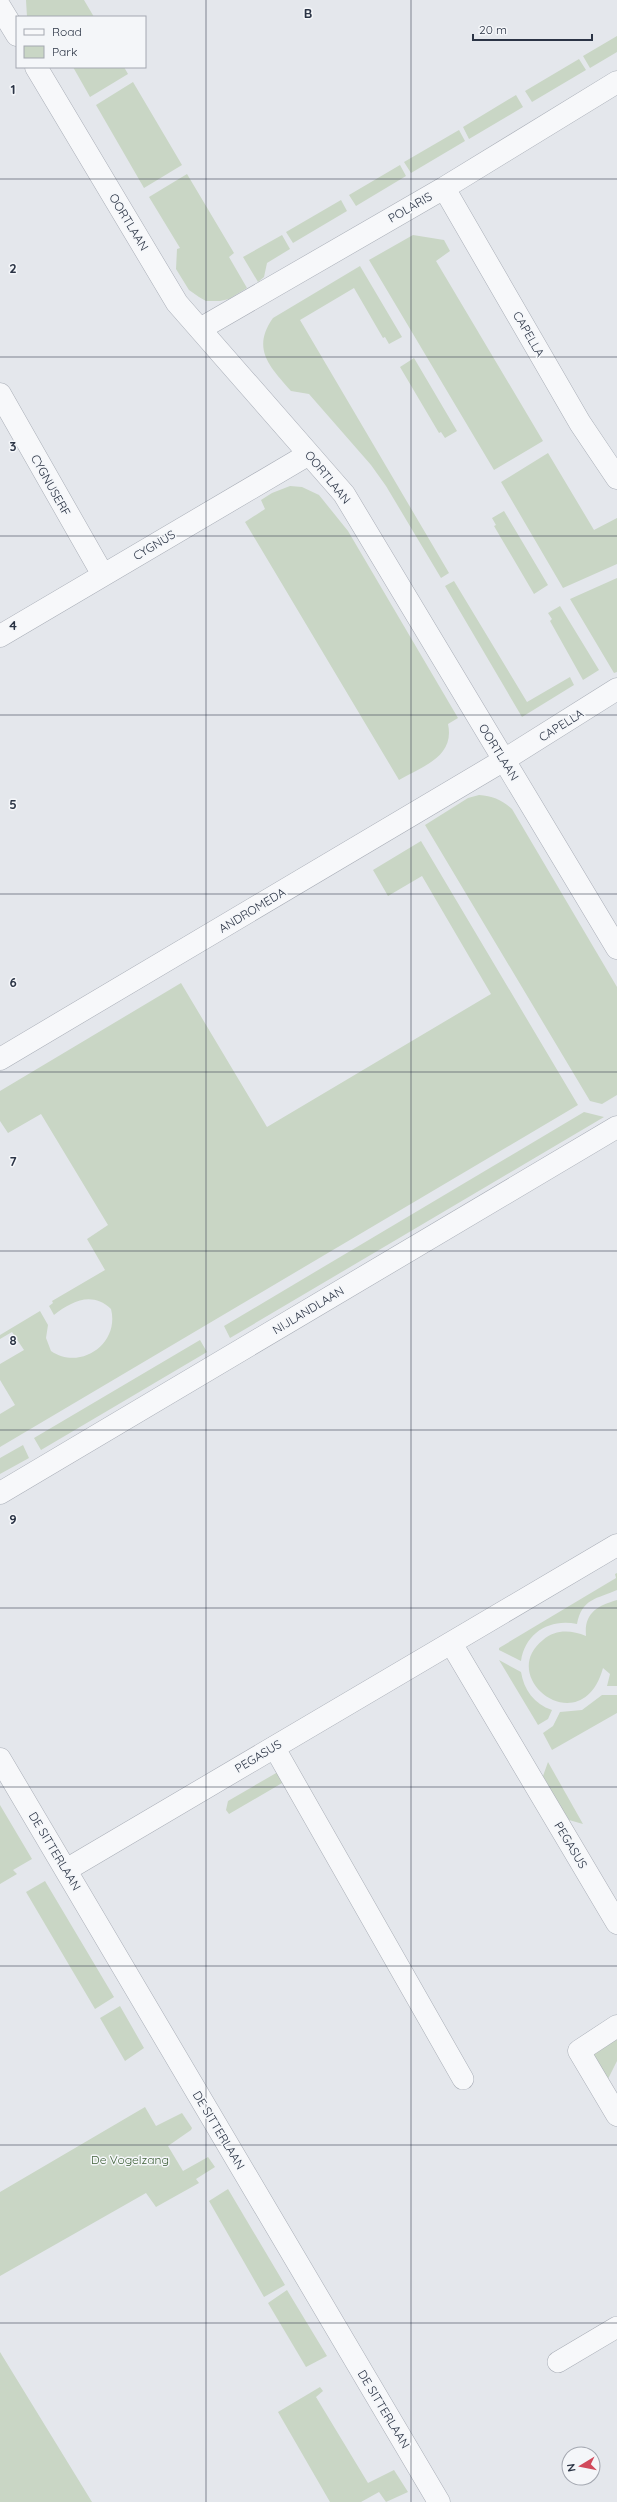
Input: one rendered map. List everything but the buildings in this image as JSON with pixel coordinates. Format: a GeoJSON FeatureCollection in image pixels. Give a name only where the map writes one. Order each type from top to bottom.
{"type":"FeatureCollection","features":[{"type":"Feature","properties":{"kind":"street"},"geometry":{"type":"LineString","coordinates":[[0,7],[16,33]]}},
{"type":"Feature","properties":{"kind":"street","name":"OORTLAAN"},"geometry":{"type":"LineString","coordinates":[[37,68],[178,303],[344,494],[617,948]]}},
{"type":"Feature","properties":{"kind":"street","name":"POLARIS"},"geometry":{"type":"LineString","coordinates":[[200,329],[444,188],[617,82]]}},
{"type":"Feature","properties":{"kind":"street","name":"CAPELLA"},"geometry":{"type":"LineString","coordinates":[[444,188],[580,423],[617,478]]}},
{"type":"Feature","properties":{"kind":"street","name":"CYGNUSERF"},"geometry":{"type":"LineString","coordinates":[[0,394],[103,575]]}},
{"type":"Feature","properties":{"kind":"street","name":"CYGNUS"},"geometry":{"type":"LineString","coordinates":[[0,636],[309,454]]}},
{"type":"Feature","properties":{"kind":"street","name":"CAPELLA"},"geometry":{"type":"LineString","coordinates":[[504,760],[617,689]]}},
{"type":"Feature","properties":{"kind":"street","name":"ANDROMEDA"},"geometry":{"type":"LineString","coordinates":[[0,1059],[504,760]]}},
{"type":"Feature","properties":{"kind":"street","name":"NIJLANDLAAN"},"geometry":{"type":"LineString","coordinates":[[0,1493],[617,1127]]}},
{"type":"Feature","properties":{"kind":"street","name":"PEGASUS"},"geometry":{"type":"LineString","coordinates":[[66,1870],[617,1545]]}},
{"type":"Feature","properties":{"kind":"street","name":"PEGASUS"},"geometry":{"type":"LineString","coordinates":[[451,1643],[617,1923]]}},
{"type":"Feature","properties":{"kind":"street","name":"DE SITTERLAAN"},"geometry":{"type":"LineString","coordinates":[[0,1759],[439,2502]]}},
{"type":"Feature","properties":{"kind":"street"},"geometry":{"type":"LineString","coordinates":[[617,2026],[579,2051],[617,2115]]}},
{"type":"Feature","properties":{"kind":"lane"},"geometry":{"type":"LineString","coordinates":[[274,1747],[462,2079]]}},
{"type":"Feature","properties":{"kind":"lane"},"geometry":{"type":"LineString","coordinates":[[558,2362],[617,2327]]}},
{"type":"Feature","properties":{"kind":"green space"},"geometry":{"type":"Polygon","coordinates":[[[26,0],[84,0],[93,16],[27,16],[26,0]]]}},
{"type":"Feature","properties":{"kind":"green space"},"geometry":{"type":"Polygon","coordinates":[[[617,36],[617,52],[590,68],[583,56],[617,36]]]}},
{"type":"Feature","properties":{"kind":"green space"},"geometry":{"type":"Polygon","coordinates":[[[579,59],[586,70],[532,102],[525,91],[579,59]]]}},
{"type":"Feature","properties":{"kind":"green space"},"geometry":{"type":"Polygon","coordinates":[[[74,68],[125,68],[128,74],[90,97],[74,68]]]}},
{"type":"Feature","properties":{"kind":"green space"},"geometry":{"type":"Polygon","coordinates":[[[133,82],[182,165],[144,188],[96,105],[133,82]]]}},
{"type":"Feature","properties":{"kind":"green space"},"geometry":{"type":"Polygon","coordinates":[[[516,95],[523,107],[469,139],[463,127],[516,95]]]}},
{"type":"Feature","properties":{"kind":"green space"},"geometry":{"type":"Polygon","coordinates":[[[459,130],[465,141],[411,173],[404,162],[459,130]]]}},
{"type":"Feature","properties":{"kind":"green space"},"geometry":{"type":"Polygon","coordinates":[[[400,165],[406,176],[356,206],[349,195],[400,165]]]}},
{"type":"Feature","properties":{"kind":"green space"},"geometry":{"type":"Polygon","coordinates":[[[187,174],[234,253],[229,257],[247,288],[229,299],[220,301],[206,301],[189,290],[176,269],[177,249],[180,248],[149,197],[187,174]]]}},
{"type":"Feature","properties":{"kind":"green space"},"geometry":{"type":"Polygon","coordinates":[[[341,200],[347,211],[293,243],[286,232],[341,200]]]}},
{"type":"Feature","properties":{"kind":"green space"},"geometry":{"type":"Polygon","coordinates":[[[282,235],[290,249],[267,263],[264,277],[258,282],[243,257],[282,235]]]}},
{"type":"Feature","properties":{"kind":"green space"},"geometry":{"type":"Polygon","coordinates":[[[413,235],[444,240],[450,251],[436,261],[543,441],[494,470],[369,260],[413,235]]]}},
{"type":"Feature","properties":{"kind":"green space"},"geometry":{"type":"Polygon","coordinates":[[[360,266],[402,337],[389,344],[385,337],[383,338],[354,288],[300,320],[449,573],[441,578],[386,486],[371,465],[309,394],[291,391],[270,366],[263,348],[267,329],[273,318],[360,266]]]}},
{"type":"Feature","properties":{"kind":"green space"},"geometry":{"type":"Polygon","coordinates":[[[414,358],[457,431],[445,438],[441,432],[439,433],[400,367],[414,358]]]}},
{"type":"Feature","properties":{"kind":"green space"},"geometry":{"type":"Polygon","coordinates":[[[548,453],[594,530],[617,518],[617,564],[563,588],[501,482],[548,453]]]}},
{"type":"Feature","properties":{"kind":"green space"},"geometry":{"type":"Polygon","coordinates":[[[290,486],[302,487],[319,495],[348,531],[458,718],[448,724],[449,735],[447,745],[442,753],[427,765],[399,780],[245,522],[265,509],[261,500],[272,493],[290,486]]]}},
{"type":"Feature","properties":{"kind":"green space"},"geometry":{"type":"Polygon","coordinates":[[[504,511],[548,585],[534,594],[494,526],[496,525],[492,518],[504,511]]]}},
{"type":"Feature","properties":{"kind":"green space"},"geometry":{"type":"Polygon","coordinates":[[[617,578],[617,672],[614,673],[570,599],[617,578]]]}},
{"type":"Feature","properties":{"kind":"green space"},"geometry":{"type":"Polygon","coordinates":[[[454,581],[527,702],[570,677],[574,685],[522,717],[445,586],[454,581]]]}},
{"type":"Feature","properties":{"kind":"green space"},"geometry":{"type":"Polygon","coordinates":[[[560,606],[599,670],[583,680],[550,621],[552,619],[548,613],[560,606]]]}},
{"type":"Feature","properties":{"kind":"green space"},"geometry":{"type":"Polygon","coordinates":[[[479,795],[497,799],[512,809],[617,987],[617,1095],[602,1104],[590,1101],[425,825],[468,798],[479,795]]]}},
{"type":"Feature","properties":{"kind":"green space"},"geometry":{"type":"Polygon","coordinates":[[[421,841],[578,1105],[0,1447],[0,1414],[15,1405],[0,1380],[0,1364],[24,1350],[12,1332],[0,1339],[0,1335],[40,1311],[48,1325],[46,1338],[51,1351],[62,1356],[74,1358],[85,1356],[95,1351],[104,1343],[110,1333],[112,1322],[111,1309],[97,1300],[89,1299],[75,1302],[54,1315],[49,1306],[53,1303],[52,1301],[105,1270],[87,1239],[108,1225],[41,1114],[8,1133],[0,1121],[0,1091],[181,983],[267,1127],[491,994],[422,876],[388,896],[373,870],[421,841]]]}},
{"type":"Feature","properties":{"kind":"green space"},"geometry":{"type":"Polygon","coordinates":[[[584,1112],[604,1117],[230,1338],[224,1326],[584,1112]]]}},
{"type":"Feature","properties":{"kind":"green space"},"geometry":{"type":"Polygon","coordinates":[[[200,1340],[207,1352],[41,1450],[34,1438],[200,1340]]]}},
{"type":"Feature","properties":{"kind":"green space"},"geometry":{"type":"Polygon","coordinates":[[[23,1445],[29,1458],[0,1474],[0,1458],[23,1445]]]}},
{"type":"Feature","properties":{"kind":"green space"},"geometry":{"type":"Polygon","coordinates":[[[617,1573],[617,1590],[597,1598],[587,1604],[579,1615],[577,1624],[557,1623],[540,1630],[533,1635],[523,1651],[521,1661],[499,1650],[499,1648],[616,1578],[615,1574],[617,1573]]]}},
{"type":"Feature","properties":{"kind":"green space"},"geometry":{"type":"Polygon","coordinates":[[[617,1600],[617,1686],[607,1686],[610,1674],[603,1668],[592,1690],[578,1701],[562,1703],[547,1697],[535,1686],[529,1671],[531,1655],[543,1640],[558,1632],[569,1632],[586,1636],[587,1622],[593,1612],[603,1605],[617,1600]]]}},
{"type":"Feature","properties":{"kind":"green space"},"geometry":{"type":"Polygon","coordinates":[[[499,1660],[521,1672],[522,1679],[531,1696],[540,1704],[552,1710],[548,1719],[538,1725],[499,1660]]]}},
{"type":"Feature","properties":{"kind":"green space"},"geometry":{"type":"Polygon","coordinates":[[[602,1695],[617,1695],[617,1713],[552,1750],[543,1733],[553,1726],[560,1712],[582,1710],[602,1695]]]}},
{"type":"Feature","properties":{"kind":"green space"},"geometry":{"type":"Polygon","coordinates":[[[548,1762],[583,1824],[569,1820],[566,1817],[543,1776],[548,1762]]]}},
{"type":"Feature","properties":{"kind":"green space"},"geometry":{"type":"Polygon","coordinates":[[[283,1769],[289,1779],[229,1814],[226,1810],[228,1801],[283,1769]]]}},
{"type":"Feature","properties":{"kind":"green space"},"geometry":{"type":"Polygon","coordinates":[[[0,1805],[32,1859],[13,1870],[17,1874],[0,1884],[0,1805]]]}},
{"type":"Feature","properties":{"kind":"green space"},"geometry":{"type":"Polygon","coordinates":[[[45,1881],[114,1997],[95,2009],[26,1892],[45,1881]]]}},
{"type":"Feature","properties":{"kind":"green space"},"geometry":{"type":"Polygon","coordinates":[[[120,2006],[144,2048],[125,2061],[100,2018],[120,2006]]]}},
{"type":"Feature","properties":{"kind":"green space"},"geometry":{"type":"Polygon","coordinates":[[[617,2038],[617,2061],[608,2079],[592,2054],[617,2038]]]}},
{"type":"Feature","properties":{"kind":"green space","name":"De Vogelzang"},"geometry":{"type":"Polygon","coordinates":[[[145,2107],[156,2126],[182,2113],[192,2128],[168,2146],[183,2171],[208,2157],[215,2167],[196,2179],[199,2183],[156,2207],[146,2193],[0,2276],[0,2192],[145,2107]]]}},
{"type":"Feature","properties":{"kind":"green space"},"geometry":{"type":"Polygon","coordinates":[[[228,2189],[285,2285],[264,2297],[209,2201],[228,2189]]]}},
{"type":"Feature","properties":{"kind":"green space"},"geometry":{"type":"Polygon","coordinates":[[[287,2290],[327,2356],[306,2367],[268,2303],[287,2290]]]}},
{"type":"Feature","properties":{"kind":"green space"},"geometry":{"type":"Polygon","coordinates":[[[0,2352],[92,2502],[0,2502],[0,2352]]]}},
{"type":"Feature","properties":{"kind":"green space"},"geometry":{"type":"Polygon","coordinates":[[[320,2387],[323,2391],[316,2397],[368,2483],[394,2470],[408,2492],[386,2502],[379,2492],[361,2502],[330,2502],[278,2412],[320,2387]]]}}]}
